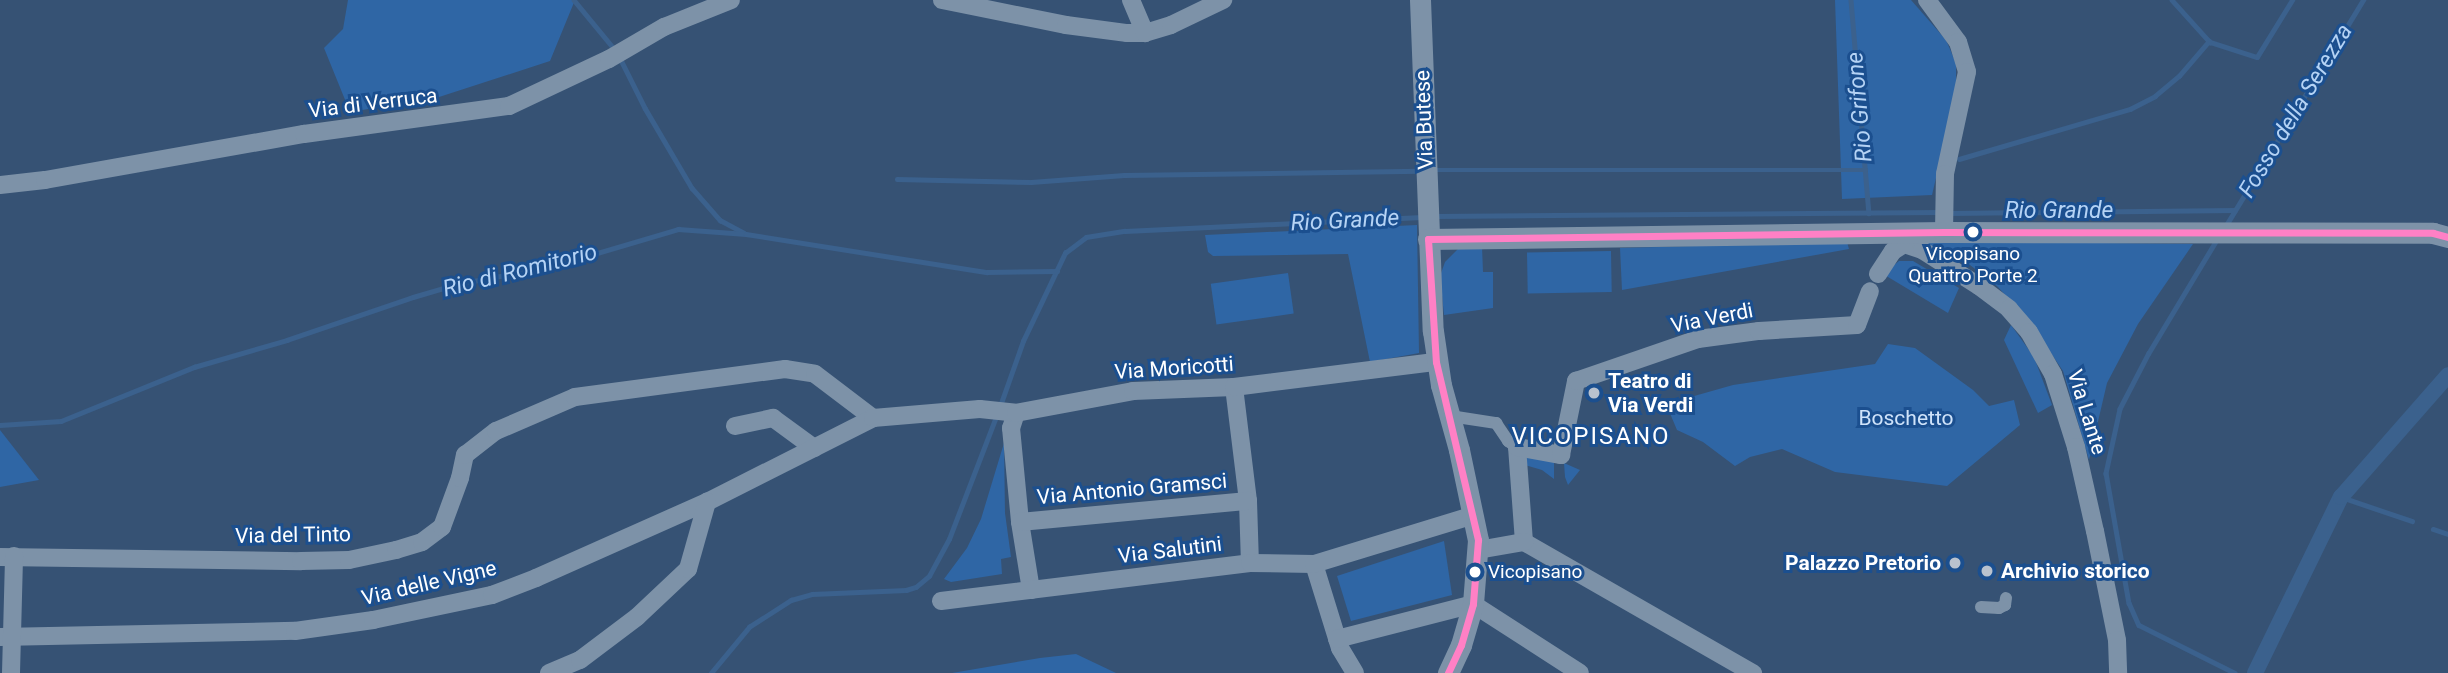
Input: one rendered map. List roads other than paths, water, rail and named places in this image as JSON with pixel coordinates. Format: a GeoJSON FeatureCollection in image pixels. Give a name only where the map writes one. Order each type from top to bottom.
{"type":"FeatureCollection","features":[{"type":"Feature","properties":{"kind":"street","name":"Via di Verruca"},"geometry":{"type":"LineString","coordinates":[[0,185],[45,180],[304,134],[509,106],[609,59],[687,16],[731,0]]}},
{"type":"Feature","properties":{"kind":"street"},"geometry":{"type":"LineString","coordinates":[[942,0],[1110,32],[1145,33],[1190,18],[1223,0]]}},
{"type":"Feature","properties":{"kind":"street"},"geometry":{"type":"LineString","coordinates":[[1131,0],[1145,33]]}},
{"type":"Feature","properties":{"kind":"street","name":"Via Butese"},"geometry":{"type":"LineString","coordinates":[[1420,0],[1427,231],[1437,362],[1474,515],[1478,550],[1473,604],[1461,645],[1448,673]]}},
{"type":"Feature","properties":{"kind":"street"},"geometry":{"type":"LineString","coordinates":[[1927,0],[1958,42],[1967,72],[1944,174],[1944,225]]}},
{"type":"Feature","properties":{"kind":"street"},"geometry":{"type":"LineString","coordinates":[[1427,231],[1904,238],[1944,225],[2190,234],[2433,233],[2448,237]]}},
{"type":"Feature","properties":{"kind":"street"},"geometry":{"type":"LineString","coordinates":[[1878,274],[1904,238]]}},
{"type":"Feature","properties":{"kind":"street","name":"Via Lante"},"geometry":{"type":"LineString","coordinates":[[1904,238],[1979,285],[2010,309],[2029,332],[2053,374],[2076,447],[2095,531],[2117,640],[2118,673]]}},
{"type":"Feature","properties":{"kind":"street","name":"Via Verdi"},"geometry":{"type":"LineString","coordinates":[[1517,447],[1561,455],[1576,382],[1698,339],[1759,331],[1857,325],[1870,290]]}},
{"type":"Feature","properties":{"kind":"street","name":"Via Moricotti"},"geometry":{"type":"LineString","coordinates":[[873,418],[984,410],[1014,413],[1133,391],[1234,387],[1437,362]]}},
{"type":"Feature","properties":{"kind":"street","name":"Via del Tinto"},"geometry":{"type":"LineString","coordinates":[[7,557],[301,561],[349,560],[396,550],[422,542],[442,527],[465,456],[496,431],[575,397],[785,369],[815,374],[873,418]]}},
{"type":"Feature","properties":{"kind":"street"},"geometry":{"type":"LineString","coordinates":[[1234,387],[1248,501],[1250,564]]}},
{"type":"Feature","properties":{"kind":"street"},"geometry":{"type":"LineString","coordinates":[[1014,413],[1011,428],[1020,522],[1031,590]]}},
{"type":"Feature","properties":{"kind":"street"},"geometry":{"type":"LineString","coordinates":[[1450,416],[1496,423],[1508,441],[1517,447],[1524,542]]}},
{"type":"Feature","properties":{"kind":"street"},"geometry":{"type":"LineString","coordinates":[[735,426],[773,418],[814,448]]}},
{"type":"Feature","properties":{"kind":"street","name":"Via delle Vigne"},"geometry":{"type":"LineString","coordinates":[[6,637],[295,631],[450,605],[536,578],[707,502],[873,418]]}},
{"type":"Feature","properties":{"kind":"street","name":"Via Antonio Gramsci"},"geometry":{"type":"LineString","coordinates":[[1020,522],[1248,501]]}},
{"type":"Feature","properties":{"kind":"street"},"geometry":{"type":"LineString","coordinates":[[548,673],[580,660],[637,617],[688,569],[707,502]]}},
{"type":"Feature","properties":{"kind":"street","name":"Via Salutini"},"geometry":{"type":"LineString","coordinates":[[941,601],[1250,564],[1314,564],[1474,515]]}},
{"type":"Feature","properties":{"kind":"street"},"geometry":{"type":"LineString","coordinates":[[1478,550],[1524,542],[1753,673]]}},
{"type":"Feature","properties":{"kind":"street"},"geometry":{"type":"LineString","coordinates":[[7,557],[6,637],[11,673]]}},
{"type":"Feature","properties":{"kind":"street"},"geometry":{"type":"LineString","coordinates":[[1314,564],[1337,639],[1355,673]]}},
{"type":"Feature","properties":{"kind":"street"},"geometry":{"type":"LineString","coordinates":[[1981,607],[1999,608],[2005,604],[2007,597]]}},
{"type":"Feature","properties":{"kind":"street"},"geometry":{"type":"LineString","coordinates":[[1337,639],[1473,604],[1580,673]]}},
{"type":"Feature","properties":{"kind":"waterway"},"geometry":{"type":"LineString","coordinates":[[574,0],[616,51]]}},
{"type":"Feature","properties":{"kind":"waterway","name":"Rio Grifone"},"geometry":{"type":"LineString","coordinates":[[1851,0],[1869,213]]}},
{"type":"Feature","properties":{"kind":"waterway"},"geometry":{"type":"LineString","coordinates":[[2172,0],[2210,42],[2257,57],[2292,0]]}},
{"type":"Feature","properties":{"kind":"waterway","name":"Fosso della Serezza"},"geometry":{"type":"LineString","coordinates":[[2225,227],[2363,0]]}},
{"type":"Feature","properties":{"kind":"waterway"},"geometry":{"type":"LineString","coordinates":[[1959,159],[2130,109],[2155,96],[2179,76],[2209,41]]}},
{"type":"Feature","properties":{"kind":"waterway"},"geometry":{"type":"LineString","coordinates":[[620,58],[645,108],[692,188],[720,220],[744,233]]}},
{"type":"Feature","properties":{"kind":"waterway"},"geometry":{"type":"LineString","coordinates":[[1433,170],[1866,170]]}},
{"type":"Feature","properties":{"kind":"waterway"},"geometry":{"type":"LineString","coordinates":[[897,179],[1031,182],[1124,175],[1421,171]]}},
{"type":"Feature","properties":{"kind":"waterway","name":"Rio Grande"},"geometry":{"type":"LineString","coordinates":[[1949,213],[2235,210]]}},
{"type":"Feature","properties":{"kind":"waterway","name":"Rio Grande"},"geometry":{"type":"LineString","coordinates":[[1435,216],[1940,212]]}},
{"type":"Feature","properties":{"kind":"waterway","name":"Rio Grande"},"geometry":{"type":"LineString","coordinates":[[1000,406],[1023,341],[1065,253],[1086,237],[1125,231],[1422,217]]}},
{"type":"Feature","properties":{"kind":"waterway","name":"Rio di Romitorio"},"geometry":{"type":"LineString","coordinates":[[0,425],[61,421],[194,367],[287,340],[413,297],[457,284],[550,267],[678,229],[746,234],[987,272],[1057,271]]}},
{"type":"Feature","properties":{"kind":"waterway","name":"Fosso della Serezza"},"geometry":{"type":"LineString","coordinates":[[2217,240],[2149,353],[2120,409],[2106,473],[2129,603],[2139,625],[2235,673]]}},
{"type":"Feature","properties":{"kind":"waterway"},"geometry":{"type":"LineString","coordinates":[[2255,673],[2341,497],[2448,375]]}},
{"type":"Feature","properties":{"kind":"waterway","name":"Rio Grande"},"geometry":{"type":"LineString","coordinates":[[711,673],[749,627],[791,600],[812,594],[906,590],[916,587],[929,576],[949,539],[997,414]]}},
{"type":"Feature","properties":{"kind":"waterway"},"geometry":{"type":"LineString","coordinates":[[2341,497],[2412,521]]}},
{"type":"Feature","properties":{"kind":"waterway"},"geometry":{"type":"LineString","coordinates":[[2433,529],[2448,534]]}},
{"type":"Feature","properties":{"kind":"place","name":"Vicopisano Quattro Porte 2"},"geometry":{"type":"Point","coordinates":[1973,232]}},
{"type":"Feature","properties":{"kind":"place","name":"Teatro di Via Verdi"},"geometry":{"type":"Point","coordinates":[1594,393]}},
{"type":"Feature","properties":{"kind":"place","name":"Palazzo Pretorio"},"geometry":{"type":"Point","coordinates":[1955,563]}},
{"type":"Feature","properties":{"kind":"place","name":"Archivio storico"},"geometry":{"type":"Point","coordinates":[1987,571]}},
{"type":"Feature","properties":{"kind":"place","name":"Vicopisano"},"geometry":{"type":"Point","coordinates":[1475,572]}},
{"type":"Feature","properties":{"kind":"district","name":"VICOPISANO"},"geometry":{"type":"Point","coordinates":[1591,437]}},
{"type":"Feature","properties":{"kind":"park label","name":"Boschetto"},"geometry":{"type":"Point","coordinates":[1906,418]}}]}
